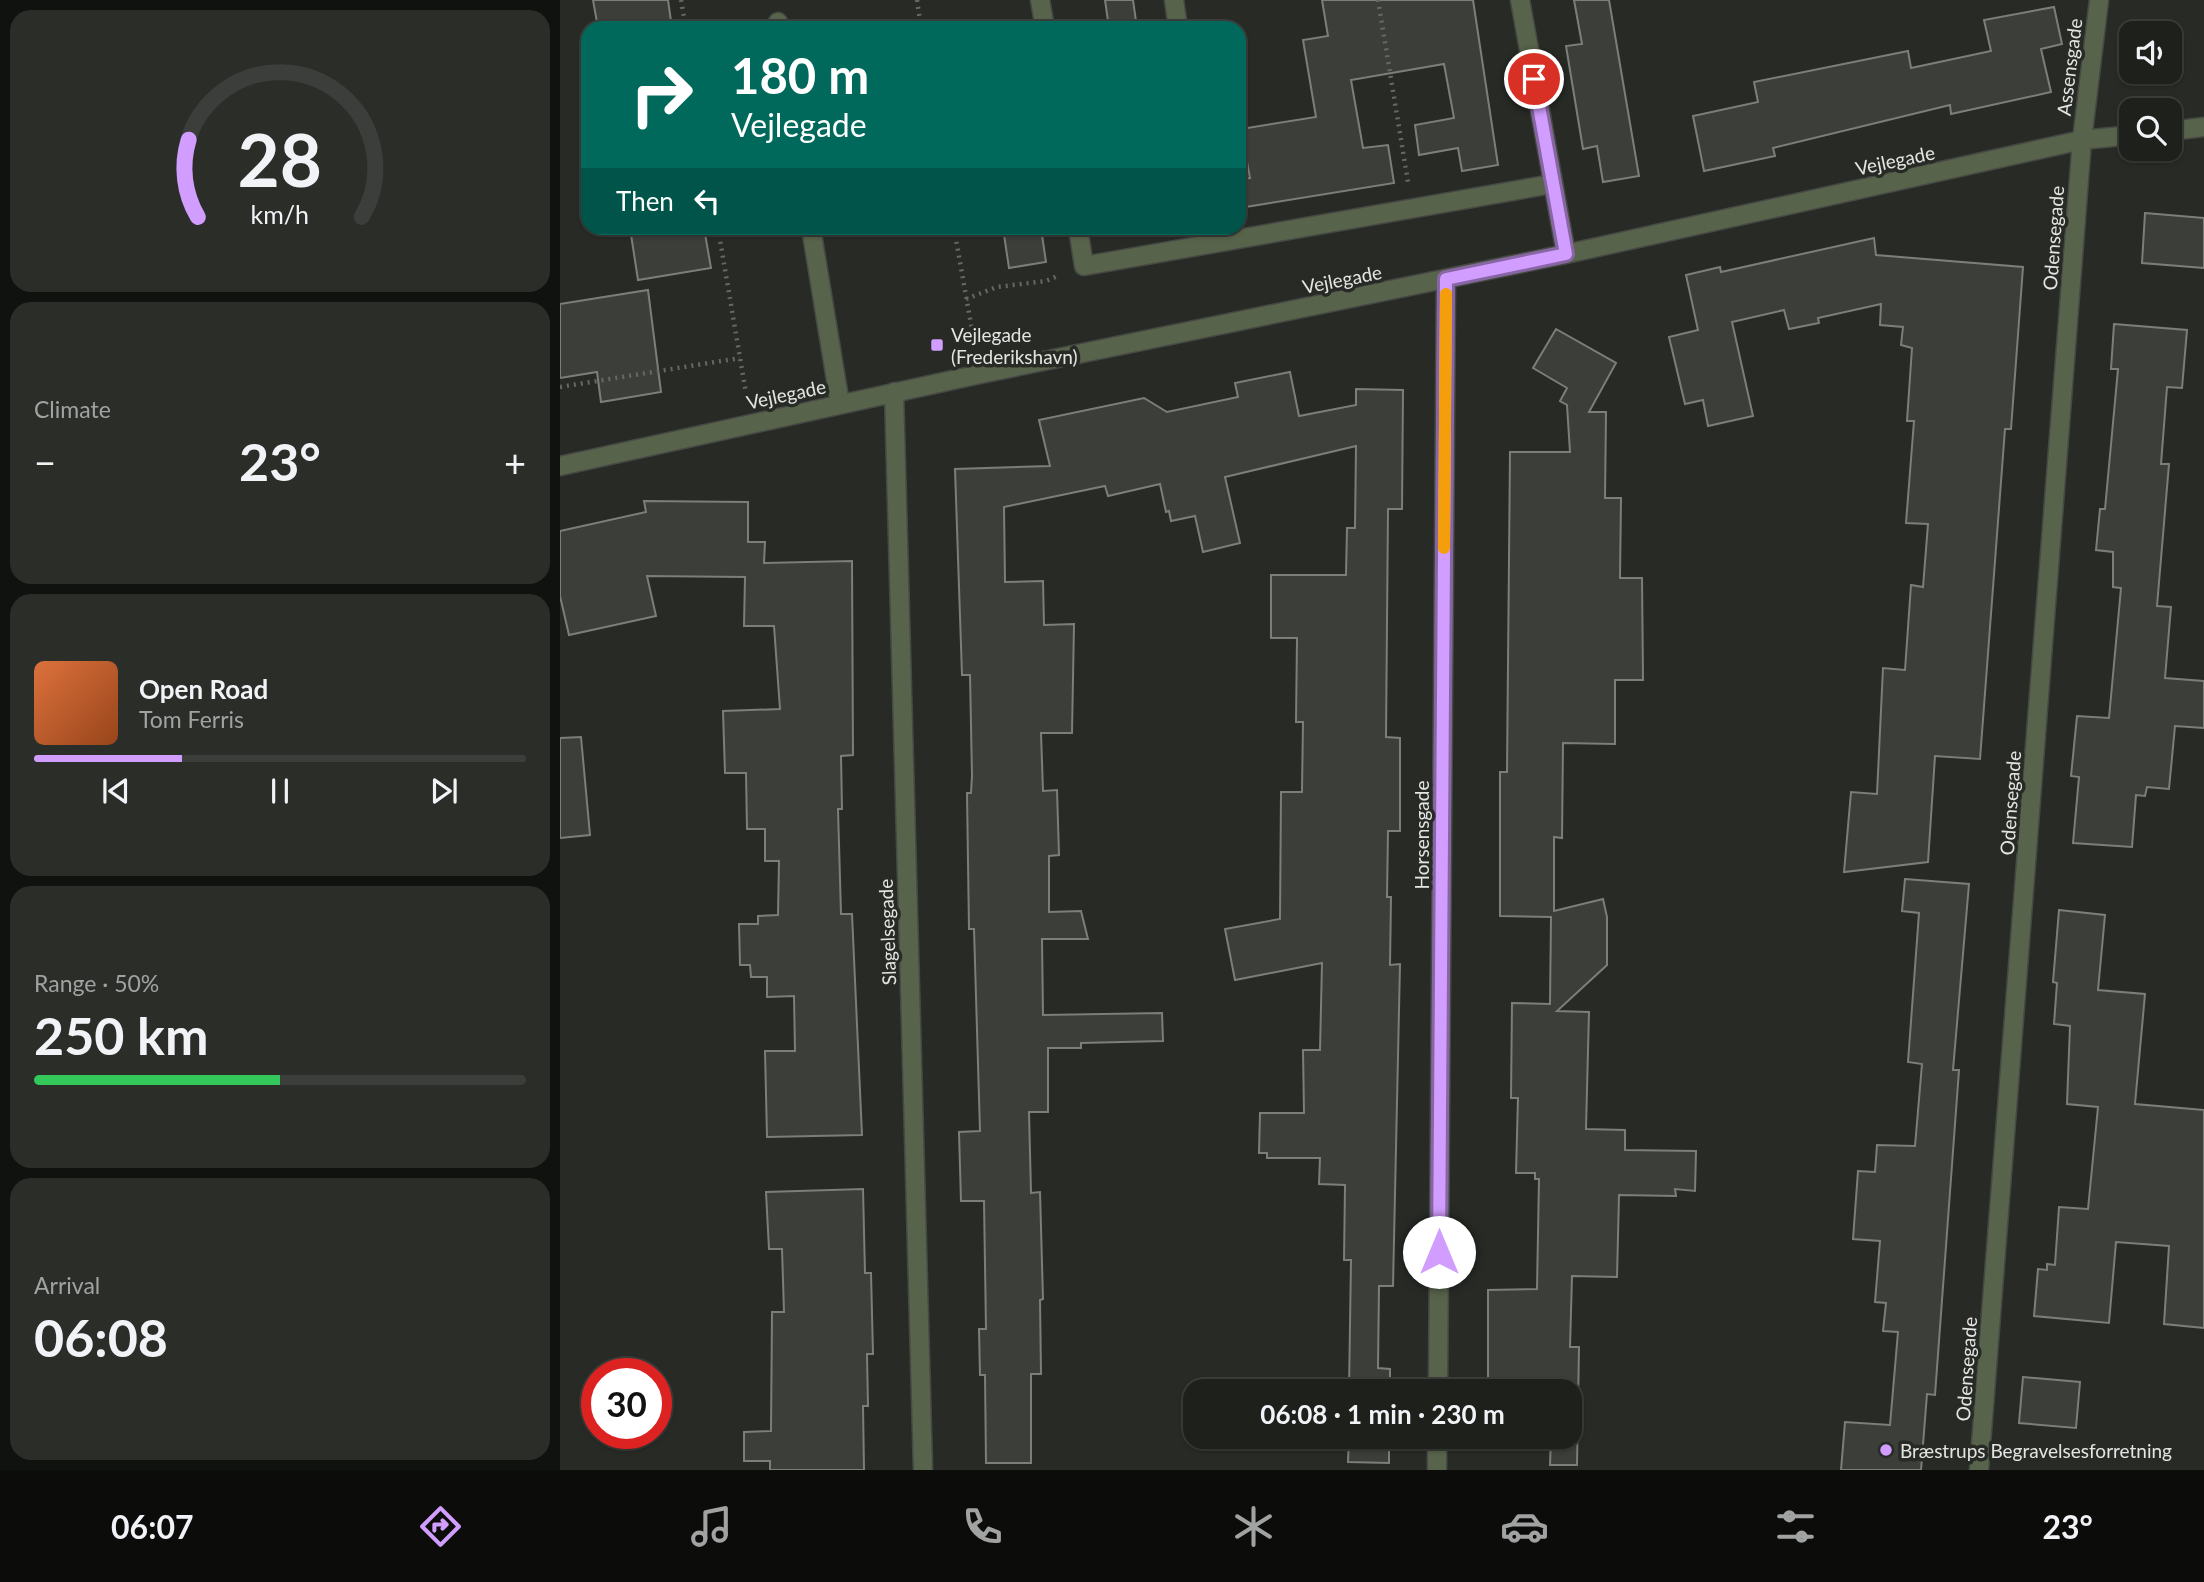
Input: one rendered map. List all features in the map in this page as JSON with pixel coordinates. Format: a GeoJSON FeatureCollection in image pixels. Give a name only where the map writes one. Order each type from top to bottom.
{"type":"FeatureCollection","features":[{"type":"Feature","properties":{"kind":"street"},"geometry":{"type":"LineString","coordinates":[[1040,0],[1044,21]]}},
{"type":"Feature","properties":{"kind":"street"},"geometry":{"type":"LineString","coordinates":[[1174,0],[1177,21]]}},
{"type":"Feature","properties":{"kind":"street"},"geometry":{"type":"LineString","coordinates":[[1520,0],[1566,254]]}},
{"type":"Feature","properties":{"kind":"street","name":"Assensgade"},"geometry":{"type":"LineString","coordinates":[[2082,140],[2099,0]]}},
{"type":"Feature","properties":{"kind":"street"},"geometry":{"type":"LineString","coordinates":[[2182,130],[2204,127]]}},
{"type":"Feature","properties":{"kind":"street","name":"Vejlegade"},"geometry":{"type":"LineString","coordinates":[[560,466],[894,392],[1566,254],[2082,140],[2119,136]]}},
{"type":"Feature","properties":{"kind":"street","name":"Odensegade"},"geometry":{"type":"LineString","coordinates":[[1979,1470],[2082,140]]}},
{"type":"Feature","properties":{"kind":"street"},"geometry":{"type":"LineString","coordinates":[[1078,235],[1084,266],[1412,211],[1552,184]]}},
{"type":"Feature","properties":{"kind":"street"},"geometry":{"type":"LineString","coordinates":[[812,235],[840,404]]}},
{"type":"Feature","properties":{"kind":"street","name":"Horsensgade"},"geometry":{"type":"LineString","coordinates":[[1438,1379],[1446,279]]}},
{"type":"Feature","properties":{"kind":"street","name":"Slagelsegade"},"geometry":{"type":"LineString","coordinates":[[894,392],[922,1470]]}},
{"type":"Feature","properties":{"kind":"street"},"geometry":{"type":"LineString","coordinates":[[1437,1449],[1437,1470]]}},
{"type":"Feature","properties":{"kind":"path"},"geometry":{"type":"LineString","coordinates":[[681,0],[685,21]]}},
{"type":"Feature","properties":{"kind":"path"},"geometry":{"type":"LineString","coordinates":[[917,0],[920,21]]}},
{"type":"Feature","properties":{"kind":"path"},"geometry":{"type":"LineString","coordinates":[[1378,0],[1412,211]]}},
{"type":"Feature","properties":{"kind":"path"},"geometry":{"type":"LineString","coordinates":[[719,235],[751,424]]}},
{"type":"Feature","properties":{"kind":"path"},"geometry":{"type":"LineString","coordinates":[[955,235],[980,374]]}},
{"type":"Feature","properties":{"kind":"path"},"geometry":{"type":"LineString","coordinates":[[966,299],[997,287],[1046,281],[1084,266]]}},
{"type":"Feature","properties":{"kind":"path"},"geometry":{"type":"LineString","coordinates":[[560,387],[740,358]]}},
{"type":"Feature","properties":{"kind":"building"},"geometry":{"type":"Polygon","coordinates":[[[593,0],[668,0],[671,21],[597,21],[593,0]]]}},
{"type":"Feature","properties":{"kind":"building"},"geometry":{"type":"Polygon","coordinates":[[[1105,0],[1133,0],[1136,21],[1108,21],[1105,0]]]}},
{"type":"Feature","properties":{"kind":"building"},"geometry":{"type":"Polygon","coordinates":[[[1322,0],[1473,0],[1498,165],[1462,171],[1458,148],[1419,155],[1415,125],[1454,118],[1444,64],[1351,80],[1363,148],[1388,145],[1394,183],[1246,207],[1246,178],[1250,178],[1246,156],[1246,128],[1316,117],[1303,40],[1328,36],[1322,0]]]}},
{"type":"Feature","properties":{"kind":"building"},"geometry":{"type":"Polygon","coordinates":[[[1574,0],[1609,0],[1639,176],[1603,182],[1597,146],[1583,149],[1566,46],[1582,44],[1574,0]]]}},
{"type":"Feature","properties":{"kind":"building"},"geometry":{"type":"Polygon","coordinates":[[[2054,7],[2062,44],[2041,49],[2051,92],[1951,114],[1950,105],[1773,148],[1775,156],[1704,171],[1693,116],[1758,102],[1754,82],[1908,51],[1911,68],[1991,51],[1984,20],[2054,7]]]}},
{"type":"Feature","properties":{"kind":"building"},"geometry":{"type":"Polygon","coordinates":[[[2145,213],[2204,218],[2204,268],[2142,263],[2145,213]]]}},
{"type":"Feature","properties":{"kind":"building"},"geometry":{"type":"Polygon","coordinates":[[[631,235],[705,235],[711,268],[638,280],[631,235]]]}},
{"type":"Feature","properties":{"kind":"building"},"geometry":{"type":"Polygon","coordinates":[[[1004,235],[1042,235],[1046,262],[1009,268],[1004,235]]]}},
{"type":"Feature","properties":{"kind":"building"},"geometry":{"type":"Polygon","coordinates":[[[1874,238],[1876,255],[2023,267],[2011,429],[2005,429],[1980,759],[1935,756],[1928,862],[1844,872],[1851,792],[1877,794],[1883,668],[1905,670],[1911,585],[1923,587],[1928,524],[1906,523],[1914,421],[1907,421],[1912,348],[1901,345],[1903,327],[1880,325],[1881,304],[1818,318],[1819,323],[1789,329],[1784,310],[1732,322],[1753,416],[1708,426],[1703,400],[1685,404],[1669,337],[1698,330],[1686,275],[1720,267],[1721,272],[1874,238]]]}},
{"type":"Feature","properties":{"kind":"building"},"geometry":{"type":"Polygon","coordinates":[[[648,290],[661,392],[601,402],[597,372],[560,378],[560,304],[648,290]]]}},
{"type":"Feature","properties":{"kind":"building"},"geometry":{"type":"Polygon","coordinates":[[[2114,324],[2187,330],[2182,388],[2167,387],[2161,464],[2169,464],[2157,606],[2171,607],[2165,678],[2204,681],[2204,728],[2175,726],[2169,789],[2147,787],[2145,796],[2136,795],[2132,847],[2073,843],[2079,777],[2071,776],[2077,716],[2109,718],[2121,588],[2113,587],[2113,552],[2096,550],[2100,509],[2105,509],[2118,369],[2111,369],[2114,324]]]}},
{"type":"Feature","properties":{"kind":"building"},"geometry":{"type":"Polygon","coordinates":[[[1556,329],[1616,363],[1589,412],[1606,412],[1605,498],[1621,498],[1620,578],[1642,578],[1643,680],[1615,680],[1615,744],[1563,743],[1562,838],[1554,837],[1554,911],[1603,899],[1607,917],[1607,965],[1557,1011],[1589,1012],[1586,1129],[1625,1130],[1625,1150],[1696,1151],[1695,1191],[1675,1189],[1676,1196],[1619,1195],[1617,1277],[1572,1276],[1570,1347],[1579,1347],[1578,1379],[1488,1379],[1488,1290],[1537,1289],[1539,1179],[1535,1179],[1535,1173],[1516,1173],[1518,1098],[1511,1098],[1512,1003],[1550,1004],[1551,917],[1500,916],[1500,772],[1507,772],[1510,452],[1570,452],[1567,405],[1560,401],[1567,388],[1533,368],[1556,329]]]}},
{"type":"Feature","properties":{"kind":"building"},"geometry":{"type":"Polygon","coordinates":[[[1290,372],[1299,416],[1356,405],[1356,389],[1403,390],[1402,509],[1388,509],[1386,737],[1400,738],[1400,831],[1388,831],[1387,897],[1391,897],[1390,965],[1400,964],[1393,1286],[1379,1286],[1378,1368],[1390,1369],[1390,1379],[1349,1379],[1351,1260],[1344,1260],[1345,1185],[1319,1184],[1320,1158],[1267,1158],[1267,1153],[1259,1153],[1260,1113],[1304,1113],[1303,1050],[1320,1050],[1322,963],[1235,980],[1225,929],[1280,919],[1281,792],[1302,792],[1303,722],[1296,722],[1297,638],[1271,638],[1271,575],[1346,575],[1347,528],[1355,528],[1356,446],[1225,477],[1240,543],[1203,552],[1195,516],[1171,521],[1169,511],[1166,512],[1160,484],[1108,496],[1105,486],[1004,507],[1005,582],[1043,581],[1044,625],[1074,624],[1072,733],[1041,733],[1043,791],[1057,790],[1059,855],[1049,856],[1049,912],[1081,911],[1088,939],[1042,939],[1043,1015],[1162,1013],[1163,1041],[1081,1043],[1081,1048],[1048,1048],[1048,1112],[1029,1112],[1031,1193],[1040,1192],[1043,1299],[1040,1300],[1041,1374],[1031,1374],[1031,1463],[986,1463],[985,1375],[980,1375],[979,1329],[986,1329],[984,1201],[961,1201],[959,1132],[980,1131],[974,929],[969,929],[967,793],[971,793],[972,776],[970,675],[962,675],[955,469],[1050,466],[1039,420],[1144,398],[1167,412],[1238,397],[1235,383],[1290,372]]]}},
{"type":"Feature","properties":{"kind":"building"},"geometry":{"type":"Polygon","coordinates":[[[644,501],[748,502],[748,542],[765,542],[764,563],[852,561],[853,755],[841,756],[842,809],[838,809],[841,914],[852,914],[862,1135],[767,1137],[765,1051],[795,1051],[794,996],[767,997],[767,977],[751,977],[750,965],[740,965],[739,924],[758,924],[758,916],[778,915],[779,861],[765,861],[765,829],[747,829],[746,773],[725,773],[723,711],[780,709],[774,626],[744,626],[745,577],[647,576],[656,616],[569,635],[560,596],[560,531],[646,512],[644,501]]]}},
{"type":"Feature","properties":{"kind":"building"},"geometry":{"type":"Polygon","coordinates":[[[581,737],[590,835],[560,838],[560,738],[581,737]]]}},
{"type":"Feature","properties":{"kind":"building"},"geometry":{"type":"Polygon","coordinates":[[[1905,879],[1969,884],[1953,1070],[1959,1070],[1935,1395],[1927,1394],[1921,1470],[1841,1470],[1845,1422],[1890,1425],[1898,1332],[1883,1331],[1886,1303],[1875,1302],[1880,1241],[1853,1239],[1858,1171],[1875,1172],[1877,1145],[1915,1146],[1922,1064],[1908,1062],[1919,913],[1902,911],[1905,879]]]}},
{"type":"Feature","properties":{"kind":"building"},"geometry":{"type":"Polygon","coordinates":[[[2059,910],[2105,915],[2098,990],[2145,994],[2135,1104],[2204,1110],[2204,1328],[2164,1324],[2169,1246],[2116,1242],[2109,1323],[2034,1316],[2038,1269],[2047,1270],[2047,1264],[2055,1265],[2059,1207],[2088,1209],[2098,1107],[2067,1104],[2070,1026],[2054,1024],[2057,983],[2053,982],[2059,910]]]}},
{"type":"Feature","properties":{"kind":"building"},"geometry":{"type":"Polygon","coordinates":[[[863,1189],[865,1273],[871,1273],[873,1354],[867,1354],[868,1406],[863,1406],[864,1470],[770,1470],[770,1461],[744,1461],[744,1432],[771,1431],[772,1312],[784,1312],[782,1249],[769,1249],[766,1192],[863,1189]]]}},
{"type":"Feature","properties":{"kind":"building"},"geometry":{"type":"Polygon","coordinates":[[[2023,1377],[2080,1382],[2076,1428],[2019,1423],[2023,1377]]]}},
{"type":"Feature","properties":{"kind":"building"},"geometry":{"type":"Polygon","coordinates":[[[1349,1449],[1389,1449],[1389,1463],[1348,1462],[1349,1449]]]}},
{"type":"Feature","properties":{"kind":"building"},"geometry":{"type":"Polygon","coordinates":[[[1551,1449],[1577,1449],[1577,1465],[1550,1465],[1551,1449]]]}},
{"type":"Feature","properties":{"kind":"slow traffic"},"geometry":{"type":"LineString","coordinates":[[1444,548],[1446,294]]}},
{"type":"Feature","properties":{"kind":"place","name":"Vejlegade (Frederikshavn)"},"geometry":{"type":"Point","coordinates":[937,345]}},
{"type":"Feature","properties":{"kind":"place","name":"Bræstrups Begravelsesforretning"},"geometry":{"type":"Point","coordinates":[1886,1450]}},
{"type":"Feature","properties":{"kind":"route"},"geometry":{"type":"LineString","coordinates":[[1439,1252],[1446,279],[1566,254],[1534,79]]}}]}
